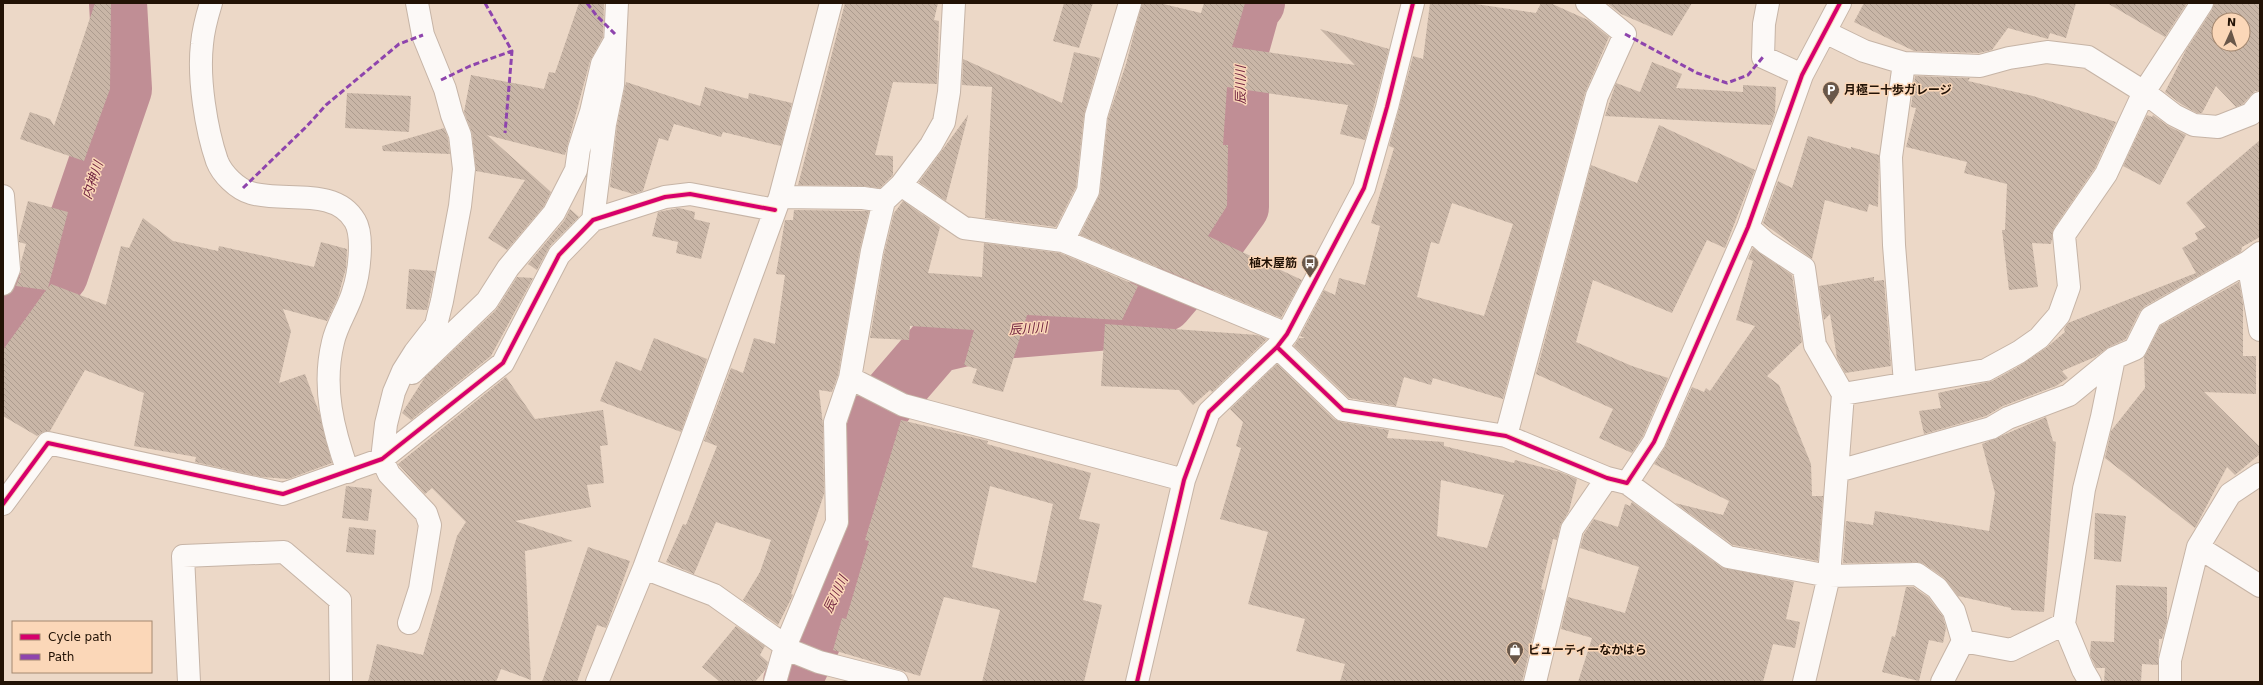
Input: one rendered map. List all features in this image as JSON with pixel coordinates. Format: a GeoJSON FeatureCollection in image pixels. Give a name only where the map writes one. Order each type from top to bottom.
{"type":"FeatureCollection","features":[{"type":"Feature","properties":{"kind":"street"},"geometry":{"type":"LineString","coordinates":[[211,3],[202,45],[204,98],[218,161],[227,177],[251,193],[327,200],[342,206],[355,221],[360,235],[358,264],[353,292],[332,342],[330,373],[329,404],[336,439],[348,472]]}},
{"type":"Feature","properties":{"kind":"street"},"geometry":{"type":"LineString","coordinates":[[409,623],[420,589],[430,525],[426,513],[389,474],[382,459],[386,424],[398,383],[415,352],[436,325],[460,206],[464,170],[460,135],[452,115],[446,89],[423,35],[417,3]]}},
{"type":"Feature","properties":{"kind":"street"},"geometry":{"type":"LineString","coordinates":[[593,220],[605,124],[613,85],[617,3]]}},
{"type":"Feature","properties":{"kind":"street"},"geometry":{"type":"LineString","coordinates":[[598,682],[644,568],[777,204],[831,3]]}},
{"type":"Feature","properties":{"kind":"street"},"geometry":{"type":"LineString","coordinates":[[775,682],[790,649],[837,522],[834,422],[850,378],[872,251],[884,201],[901,185],[931,145],[944,122],[949,92],[954,3]]}},
{"type":"Feature","properties":{"kind":"street"},"geometry":{"type":"LineString","coordinates":[[1063,241],[1088,192],[1096,116],[1130,3]]}},
{"type":"Feature","properties":{"kind":"street"},"geometry":{"type":"LineString","coordinates":[[1137,682],[1184,480],[1209,412],[1282,340],[1364,188],[1387,107],[1413,3]]}},
{"type":"Feature","properties":{"kind":"street"},"geometry":{"type":"LineString","coordinates":[[1506,436],[1598,96],[1625,34],[1587,3]]}},
{"type":"Feature","properties":{"kind":"street"},"geometry":{"type":"LineString","coordinates":[[1768,3],[1764,24],[1763,57],[1802,75]]}},
{"type":"Feature","properties":{"kind":"street"},"geometry":{"type":"LineString","coordinates":[[1535,682],[1572,529],[1654,442],[1748,227],[1802,75],[1840,3]]}},
{"type":"Feature","properties":{"kind":"street"},"geometry":{"type":"LineString","coordinates":[[1843,394],[1986,370],[2019,352],[2038,338],[2059,315],[2069,287],[2064,235],[2106,174],[2144,92],[2202,3]]}},
{"type":"Feature","properties":{"kind":"street"},"geometry":{"type":"LineString","coordinates":[[1825,32],[1864,51],[1904,63],[1980,66],[2009,58],[2047,52],[2088,57],[2144,92],[2174,115],[2194,124],[2218,127],[2251,114],[2260,103]]}},
{"type":"Feature","properties":{"kind":"street"},"geometry":{"type":"LineString","coordinates":[[398,383],[414,372],[487,301],[508,268],[554,213],[576,170],[602,64],[614,41]]}},
{"type":"Feature","properties":{"kind":"street"},"geometry":{"type":"LineString","coordinates":[[1904,63],[1891,157],[1894,246],[1905,383]]}},
{"type":"Feature","properties":{"kind":"street"},"geometry":{"type":"LineString","coordinates":[[901,185],[964,228],[1063,241],[1194,295],[1282,340],[1343,410],[1506,436],[1617,480],[1728,557],[1829,576],[1917,574],[1937,588],[1954,611],[1962,641],[1942,682]]}},
{"type":"Feature","properties":{"kind":"street"},"geometry":{"type":"LineString","coordinates":[[3,504],[48,443],[283,494],[348,472],[382,459],[503,363],[559,255],[593,220],[665,197],[690,194],[777,204],[863,198],[884,201]]}},
{"type":"Feature","properties":{"kind":"street"},"geometry":{"type":"LineString","coordinates":[[3,196],[9,269],[3,284]]}},
{"type":"Feature","properties":{"kind":"street"},"geometry":{"type":"LineString","coordinates":[[1748,227],[1766,242],[1804,268],[1815,345],[1843,394],[1829,576],[1804,682]]}},
{"type":"Feature","properties":{"kind":"street"},"geometry":{"type":"LineString","coordinates":[[1838,471],[1991,428],[2008,418],[2069,395],[2114,358],[2135,349],[2151,318],[2254,257],[2260,330]]}},
{"type":"Feature","properties":{"kind":"street"},"geometry":{"type":"LineString","coordinates":[[2090,682],[2083,670],[2064,624],[2084,489],[2102,417],[2114,358]]}},
{"type":"Feature","properties":{"kind":"street"},"geometry":{"type":"LineString","coordinates":[[850,378],[903,405],[1184,480]]}},
{"type":"Feature","properties":{"kind":"street"},"geometry":{"type":"LineString","coordinates":[[2170,682],[2170,660],[2198,547],[2230,494],[2260,474]]}},
{"type":"Feature","properties":{"kind":"street"},"geometry":{"type":"LineString","coordinates":[[2198,547],[2260,586]]}},
{"type":"Feature","properties":{"kind":"street"},"geometry":{"type":"LineString","coordinates":[[189,682],[183,556],[284,552],[340,600],[341,682]]}},
{"type":"Feature","properties":{"kind":"street"},"geometry":{"type":"LineString","coordinates":[[644,568],[714,595],[790,649],[819,662],[896,682]]}},
{"type":"Feature","properties":{"kind":"street"},"geometry":{"type":"LineString","coordinates":[[1962,641],[2011,650],[2064,624]]}},
{"type":"Feature","properties":{"kind":"building"},"geometry":{"type":"Polygon","coordinates":[[[95,3],[111,3],[110,89],[84,161],[20,139],[30,112],[50,119],[54,126],[95,3]]]}},
{"type":"Feature","properties":{"kind":"building"},"geometry":{"type":"Polygon","coordinates":[[[579,3],[604,3],[603,37],[590,61],[565,155],[487,135],[551,192],[544,206],[507,250],[488,238],[525,180],[476,171],[472,133],[464,112],[471,75],[544,89],[549,72],[555,73],[579,3]]]}},
{"type":"Feature","properties":{"kind":"building"},"geometry":{"type":"Polygon","coordinates":[[[845,3],[938,3],[934,20],[939,21],[937,84],[893,82],[875,155],[893,156],[893,175],[880,188],[863,186],[798,185],[845,3]]]}},
{"type":"Feature","properties":{"kind":"building"},"geometry":{"type":"Polygon","coordinates":[[[1064,3],[1093,3],[1079,48],[1053,41],[1064,3]]]}},
{"type":"Feature","properties":{"kind":"building"},"geometry":{"type":"Polygon","coordinates":[[[1142,3],[1159,3],[1201,13],[1204,3],[1245,3],[1232,47],[1355,65],[1320,29],[1389,49],[1365,140],[1340,134],[1348,105],[1227,87],[1223,145],[1228,145],[1227,206],[1208,236],[1302,280],[1281,318],[1080,235],[1100,193],[1108,118],[1126,64],[1142,3]]]}},
{"type":"Feature","properties":{"kind":"building"},"geometry":{"type":"Polygon","coordinates":[[[1430,3],[1469,3],[1536,13],[1541,3],[1550,3],[1588,20],[1609,37],[1585,93],[1503,399],[1433,378],[1431,385],[1404,377],[1396,406],[1349,398],[1294,346],[1299,338],[1305,338],[1300,336],[1324,290],[1335,295],[1339,278],[1365,285],[1380,226],[1371,223],[1394,148],[1389,146],[1413,56],[1423,59],[1430,3]],[[1452,203],[1439,244],[1431,242],[1417,297],[1484,316],[1513,224],[1452,203]]]}},
{"type":"Feature","properties":{"kind":"building"},"geometry":{"type":"Polygon","coordinates":[[[1607,3],[1692,3],[1672,36],[1621,14],[1607,3]]]}},
{"type":"Feature","properties":{"kind":"building"},"geometry":{"type":"Polygon","coordinates":[[[1864,3],[2076,3],[2066,38],[2050,33],[2048,39],[2008,28],[1992,50],[1979,53],[1914,51],[1854,22],[1864,3]]]}},
{"type":"Feature","properties":{"kind":"building"},"geometry":{"type":"Polygon","coordinates":[[[2107,3],[2187,3],[2165,37],[2107,3]]]}},
{"type":"Feature","properties":{"kind":"building"},"geometry":{"type":"Polygon","coordinates":[[[2214,3],[2260,3],[2260,91],[2255,91],[2243,104],[2236,107],[2216,86],[2202,113],[2197,113],[2181,104],[2165,92],[2186,50],[2212,10],[2214,3]]]}},
{"type":"Feature","properties":{"kind":"building"},"geometry":{"type":"Polygon","coordinates":[[[1074,52],[1100,58],[1084,115],[1076,187],[1056,227],[985,218],[992,87],[962,85],[963,59],[1062,103],[1074,52]]]}},
{"type":"Feature","properties":{"kind":"building"},"geometry":{"type":"Polygon","coordinates":[[[1652,62],[1682,74],[1676,88],[1743,92],[1743,85],[1776,87],[1775,113],[1771,125],[1605,116],[1616,83],[1640,92],[1652,62]]]}},
{"type":"Feature","properties":{"kind":"building"},"geometry":{"type":"Polygon","coordinates":[[[1915,76],[1970,78],[1968,81],[2033,96],[2116,122],[2095,168],[2054,228],[2051,244],[2032,243],[2038,287],[2009,290],[2002,230],[2005,230],[2007,184],[1964,173],[1967,162],[1906,147],[1916,108],[1911,107],[1915,76]]]}},
{"type":"Feature","properties":{"kind":"building"},"geometry":{"type":"Polygon","coordinates":[[[626,82],[700,106],[705,87],[748,99],[749,93],[792,103],[781,146],[723,132],[721,137],[674,124],[668,141],[659,138],[643,191],[633,194],[610,187],[617,126],[626,82]]]}},
{"type":"Feature","properties":{"kind":"building"},"geometry":{"type":"Polygon","coordinates":[[[347,93],[411,96],[409,132],[345,128],[347,93]]]}},
{"type":"Feature","properties":{"kind":"building"},"geometry":{"type":"Polygon","coordinates":[[[2147,115],[2152,117],[2153,115],[2168,126],[2186,135],[2160,185],[2123,166],[2147,115]]]}},
{"type":"Feature","properties":{"kind":"building"},"geometry":{"type":"Polygon","coordinates":[[[968,116],[946,201],[919,182],[968,116]]]}},
{"type":"Feature","properties":{"kind":"building"},"geometry":{"type":"Polygon","coordinates":[[[1659,125],[1755,170],[1725,248],[1707,240],[1672,313],[1593,280],[1576,342],[1632,366],[1668,378],[1643,436],[1632,453],[1599,438],[1613,409],[1536,374],[1591,165],[1637,183],[1659,125]]]}},
{"type":"Feature","properties":{"kind":"building"},"geometry":{"type":"Polygon","coordinates":[[[444,128],[448,138],[450,154],[383,151],[382,146],[444,128]]]}},
{"type":"Feature","properties":{"kind":"building"},"geometry":{"type":"Polygon","coordinates":[[[1808,136],[1851,149],[1851,147],[1879,155],[1878,207],[1869,204],[1867,212],[1825,200],[1812,259],[1763,223],[1778,181],[1792,188],[1808,136]]]}},
{"type":"Feature","properties":{"kind":"building"},"geometry":{"type":"Polygon","coordinates":[[[2260,140],[2260,237],[2242,247],[2241,252],[2145,306],[2140,311],[2126,339],[2109,347],[2095,357],[2062,371],[2068,378],[2056,386],[2003,406],[1986,416],[1924,434],[1919,411],[1941,408],[1938,393],[1992,381],[2016,368],[2046,348],[2065,332],[2064,329],[2068,323],[2196,273],[2182,248],[2198,239],[2195,233],[2206,227],[2186,203],[2260,140]]]}},
{"type":"Feature","properties":{"kind":"building"},"geometry":{"type":"Polygon","coordinates":[[[28,201],[68,212],[48,288],[51,284],[106,305],[121,246],[129,248],[143,218],[173,241],[218,251],[219,246],[314,267],[321,242],[347,249],[346,268],[338,297],[327,321],[283,309],[291,331],[279,383],[305,374],[319,412],[332,463],[288,479],[262,477],[195,462],[196,457],[134,446],[144,393],[85,370],[50,431],[43,432],[37,436],[3,416],[3,350],[46,290],[16,286],[21,273],[21,262],[26,244],[19,242],[19,235],[28,201]]]}},
{"type":"Feature","properties":{"kind":"building"},"geometry":{"type":"Polygon","coordinates":[[[903,201],[940,227],[928,273],[982,277],[984,243],[1060,253],[1138,286],[1122,320],[1027,315],[1003,392],[972,383],[977,369],[964,365],[974,330],[910,326],[909,340],[870,338],[884,254],[894,213],[903,201]]]}},
{"type":"Feature","properties":{"kind":"building"},"geometry":{"type":"Polygon","coordinates":[[[679,208],[695,212],[694,219],[710,223],[701,259],[676,253],[678,242],[652,236],[658,212],[679,208]]]}},
{"type":"Feature","properties":{"kind":"building"},"geometry":{"type":"Polygon","coordinates":[[[570,209],[579,217],[550,246],[537,270],[528,264],[564,221],[570,209]]]}},
{"type":"Feature","properties":{"kind":"building"},"geometry":{"type":"Polygon","coordinates":[[[794,210],[869,211],[860,249],[838,375],[832,392],[819,390],[823,425],[824,494],[791,594],[793,595],[778,625],[743,600],[760,572],[771,540],[716,522],[694,574],[666,562],[683,524],[686,525],[717,446],[704,441],[731,368],[743,373],[754,338],[775,344],[785,275],[776,274],[785,220],[793,220],[794,210]]]}},
{"type":"Feature","properties":{"kind":"building"},"geometry":{"type":"Polygon","coordinates":[[[1753,248],[1792,275],[1802,342],[1767,376],[1779,385],[1811,464],[1812,496],[1823,496],[1818,561],[1733,545],[1675,503],[1723,515],[1729,501],[1654,464],[1665,447],[1692,387],[1704,392],[1706,388],[1710,391],[1755,326],[1736,320],[1753,261],[1748,259],[1753,248]]]}},
{"type":"Feature","properties":{"kind":"building"},"geometry":{"type":"Polygon","coordinates":[[[409,269],[435,271],[427,310],[406,309],[409,269]]]}},
{"type":"Feature","properties":{"kind":"building"},"geometry":{"type":"Polygon","coordinates":[[[517,277],[533,278],[491,356],[411,420],[402,413],[425,377],[496,310],[517,277]]]}},
{"type":"Feature","properties":{"kind":"building"},"geometry":{"type":"Polygon","coordinates":[[[1874,277],[1874,281],[1884,280],[1891,366],[1845,373],[1837,358],[1830,314],[1824,320],[1819,286],[1874,277]]]}},
{"type":"Feature","properties":{"kind":"building"},"geometry":{"type":"Polygon","coordinates":[[[2239,282],[2243,304],[2243,356],[2256,356],[2256,394],[2204,392],[2260,447],[2260,454],[2235,475],[2227,467],[2195,528],[2105,458],[2111,431],[2145,388],[2144,357],[2160,326],[2239,282]]]}},
{"type":"Feature","properties":{"kind":"building"},"geometry":{"type":"Polygon","coordinates":[[[1105,324],[1257,335],[1267,339],[1212,392],[1210,390],[1193,405],[1179,390],[1101,386],[1105,324]]]}},
{"type":"Feature","properties":{"kind":"building"},"geometry":{"type":"Polygon","coordinates":[[[654,338],[707,359],[681,432],[600,401],[616,361],[641,371],[654,338]]]}},
{"type":"Feature","properties":{"kind":"building"},"geometry":{"type":"Polygon","coordinates":[[[1277,364],[1334,419],[1341,422],[1389,430],[1387,438],[1444,442],[1444,446],[1514,463],[1515,460],[1560,472],[1577,479],[1569,511],[1560,526],[1557,540],[1553,539],[1541,589],[1544,590],[1522,682],[1340,682],[1345,664],[1296,651],[1305,619],[1248,604],[1268,532],[1220,519],[1241,448],[1236,446],[1243,422],[1230,409],[1277,364]],[[1441,480],[1437,536],[1487,548],[1504,495],[1441,480]]]}},
{"type":"Feature","properties":{"kind":"building"},"geometry":{"type":"Polygon","coordinates":[[[506,377],[535,419],[603,410],[608,445],[600,446],[604,483],[587,485],[591,507],[515,521],[573,541],[525,551],[531,680],[501,669],[496,682],[368,682],[377,644],[423,655],[457,536],[466,522],[432,488],[425,494],[398,464],[506,377]]]}},
{"type":"Feature","properties":{"kind":"building"},"geometry":{"type":"Polygon","coordinates":[[[2046,417],[2053,441],[2056,442],[2044,612],[2011,610],[2011,608],[1958,596],[1944,578],[1924,564],[1917,562],[1843,563],[1846,521],[1873,525],[1875,511],[1989,531],[1995,493],[1982,444],[2046,417]]]}},
{"type":"Feature","properties":{"kind":"building"},"geometry":{"type":"Polygon","coordinates":[[[901,420],[988,441],[987,444],[1091,473],[1079,519],[1100,524],[1083,600],[1102,605],[1084,682],[982,682],[1000,610],[944,597],[920,676],[833,650],[842,618],[846,619],[869,541],[865,540],[901,420]],[[990,486],[972,567],[1036,583],[1053,504],[990,486]]]}},
{"type":"Feature","properties":{"kind":"building"},"geometry":{"type":"Polygon","coordinates":[[[346,486],[372,489],[368,521],[342,518],[346,486]]]}},
{"type":"Feature","properties":{"kind":"building"},"geometry":{"type":"Polygon","coordinates":[[[1632,502],[1721,567],[1794,582],[1786,619],[1800,622],[1795,648],[1773,644],[1763,682],[1578,682],[1592,638],[1561,629],[1568,597],[1625,613],[1639,567],[1580,548],[1584,534],[1594,519],[1618,527],[1625,504],[1630,506],[1632,502]]]}},
{"type":"Feature","properties":{"kind":"building"},"geometry":{"type":"Polygon","coordinates":[[[2095,513],[2126,516],[2121,562],[2094,559],[2095,513]]]}},
{"type":"Feature","properties":{"kind":"building"},"geometry":{"type":"Polygon","coordinates":[[[349,527],[376,530],[374,555],[346,552],[349,527]]]}},
{"type":"Feature","properties":{"kind":"building"},"geometry":{"type":"Polygon","coordinates":[[[588,547],[630,561],[606,628],[597,625],[577,682],[542,682],[588,547]]]}},
{"type":"Feature","properties":{"kind":"building"},"geometry":{"type":"Polygon","coordinates":[[[2116,585],[2167,587],[2167,622],[2162,639],[2159,639],[2158,665],[2142,664],[2141,682],[2104,682],[2105,668],[2096,668],[2090,655],[2091,641],[2114,642],[2116,585]]]}},
{"type":"Feature","properties":{"kind":"building"},"geometry":{"type":"Polygon","coordinates":[[[1906,587],[1913,587],[1928,597],[1943,617],[1946,628],[1943,643],[1929,640],[1919,681],[1882,672],[1892,636],[1895,637],[1906,587]]]}},
{"type":"Feature","properties":{"kind":"building"},"geometry":{"type":"Polygon","coordinates":[[[736,626],[765,646],[760,655],[768,662],[766,669],[755,682],[720,682],[702,667],[736,626]]]}},
{"type":"Feature","properties":{"kind":"waterway","name":"内神川"},"geometry":{"type":"LineString","coordinates":[[3,334],[59,275],[123,89],[118,3]]}},
{"type":"Feature","properties":{"kind":"waterway","name":"辰川川"},"geometry":{"type":"LineString","coordinates":[[792,682],[851,561],[879,410],[936,344],[991,331],[1097,322],[1164,303],[1206,254],[1240,207],[1240,49],[1252,6],[1256,3]]}},
{"type":"Feature","properties":{"kind":"marked path"},"geometry":{"type":"LineString","coordinates":[[485,3],[512,51],[505,133]]}},
{"type":"Feature","properties":{"kind":"marked path"},"geometry":{"type":"LineString","coordinates":[[587,3],[596,15],[615,34]]}},
{"type":"Feature","properties":{"kind":"marked path"},"geometry":{"type":"LineString","coordinates":[[1625,34],[1697,73],[1727,83],[1748,75],[1763,57]]}},
{"type":"Feature","properties":{"kind":"marked path"},"geometry":{"type":"LineString","coordinates":[[243,188],[307,126],[326,105],[399,44],[423,35]]}},
{"type":"Feature","properties":{"kind":"marked path"},"geometry":{"type":"LineString","coordinates":[[441,80],[470,66],[512,51]]}},
{"type":"Feature","properties":{"kind":"cycle path"},"geometry":{"type":"LineString","coordinates":[[1137,682],[1184,480],[1209,412],[1277,347],[1287,334],[1364,188],[1387,107],[1413,3]]}},
{"type":"Feature","properties":{"kind":"cycle path"},"geometry":{"type":"LineString","coordinates":[[1277,347],[1343,410],[1506,436],[1607,478],[1627,483],[1654,442],[1748,227],[1802,75],[1840,3]]}},
{"type":"Feature","properties":{"kind":"cycle path"},"geometry":{"type":"LineString","coordinates":[[3,504],[48,443],[283,494],[382,459],[503,363],[559,255],[593,220],[665,197],[690,194],[775,210]]}},
{"type":"Feature","properties":{"kind":"place","name":"月極二十歩ガレージ"},"geometry":{"type":"Point","coordinates":[1831,105]}},
{"type":"Feature","properties":{"kind":"place","name":"植木屋筋"},"geometry":{"type":"Point","coordinates":[1310,278]}},
{"type":"Feature","properties":{"kind":"place","name":"ビューティーなかはら"},"geometry":{"type":"Point","coordinates":[1515,665]}}]}
